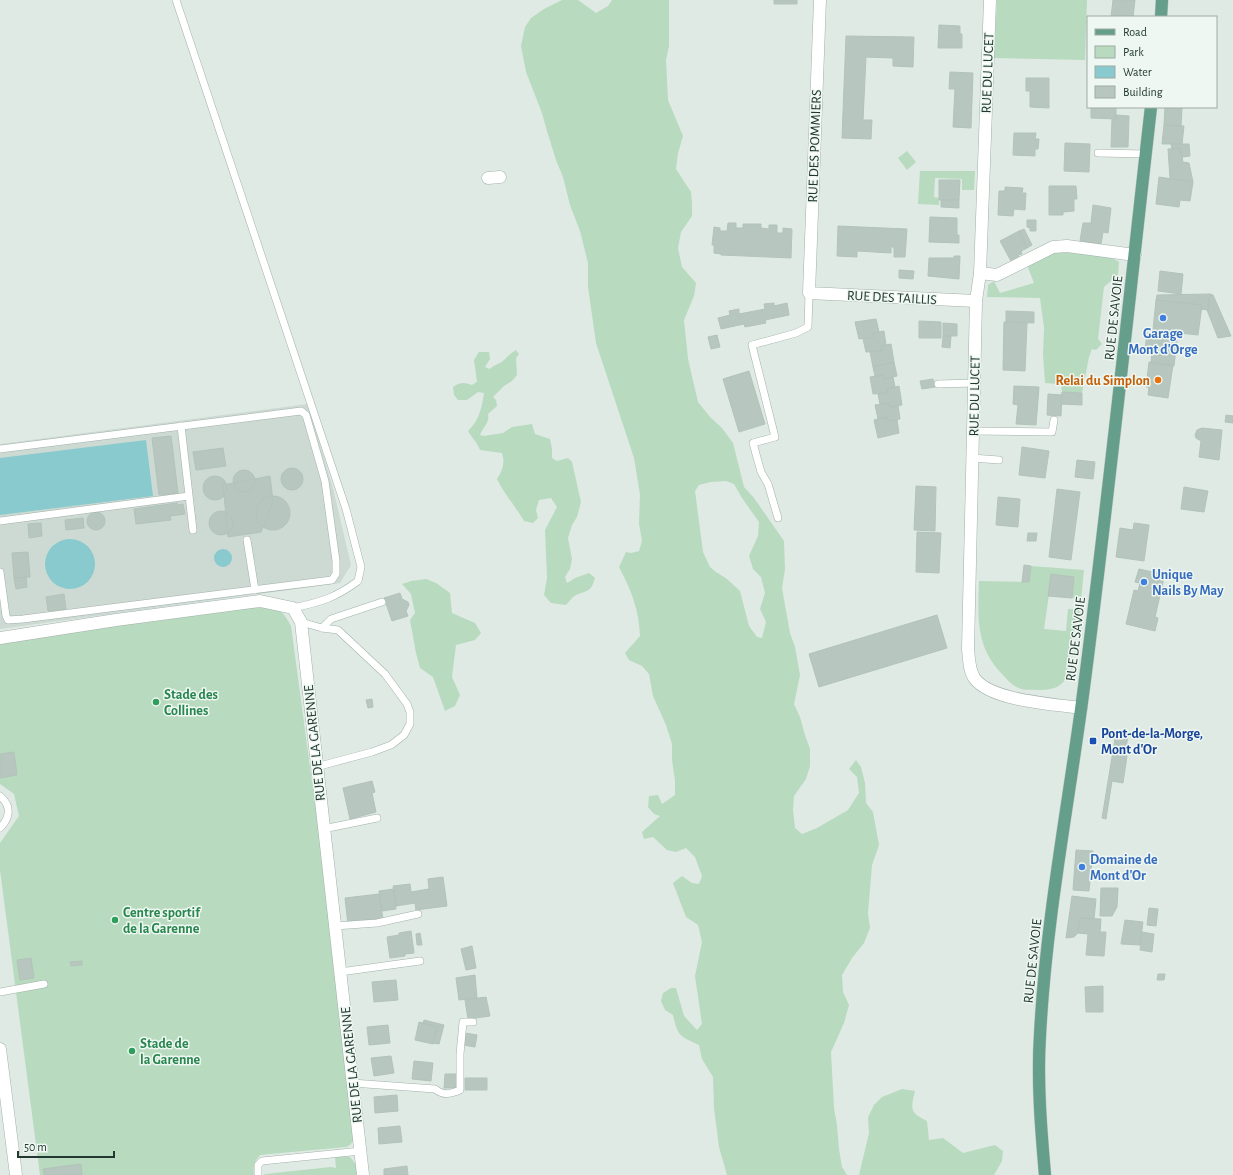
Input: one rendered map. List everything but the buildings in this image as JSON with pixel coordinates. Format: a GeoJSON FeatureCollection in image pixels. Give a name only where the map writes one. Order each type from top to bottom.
{"type":"FeatureCollection","features":[{"type":"Feature","properties":{"kind":"main road"},"geometry":{"type":"LineString","coordinates":[[1160,16],[1162,0]]}},
{"type":"Feature","properties":{"kind":"main road","name":"RUE DE SAVOIE"},"geometry":{"type":"LineString","coordinates":[[1045,1175],[1042,1134],[1040,1036],[1046,957],[1081,708],[1103,535],[1151,108]]}},
{"type":"Feature","properties":{"kind":"street","name":"RUE DES POMMIERS"},"geometry":{"type":"LineString","coordinates":[[809,293],[820,0]]}},
{"type":"Feature","properties":{"kind":"street","name":"RUE DU LUCET"},"geometry":{"type":"LineString","coordinates":[[990,0],[980,273],[976,301],[968,649],[969,666],[974,679],[983,686],[1002,695],[1015,699],[1081,708]]}},
{"type":"Feature","properties":{"kind":"street"},"geometry":{"type":"LineString","coordinates":[[980,273],[996,275],[1053,247],[1067,246],[1135,255]]}},
{"type":"Feature","properties":{"kind":"street","name":"RUE DES TAILLIS"},"geometry":{"type":"LineString","coordinates":[[809,293],[976,301]]}},
{"type":"Feature","properties":{"kind":"street"},"geometry":{"type":"LineString","coordinates":[[0,638],[116,620],[260,601],[293,608]]}},
{"type":"Feature","properties":{"kind":"street","name":"RUE DE LA GARENNE"},"geometry":{"type":"LineString","coordinates":[[293,608],[301,622],[316,767],[363,1175]]}},
{"type":"Feature","properties":{"kind":"street"},"geometry":{"type":"LineString","coordinates":[[0,1049],[16,1175]]}},
{"type":"Feature","properties":{"kind":"lane"},"geometry":{"type":"LineString","coordinates":[[176,0],[346,509],[361,567],[358,581],[343,592],[319,603],[293,608]]}},
{"type":"Feature","properties":{"kind":"lane"},"geometry":{"type":"LineString","coordinates":[[1098,153],[1145,154]]}},
{"type":"Feature","properties":{"kind":"lane"},"geometry":{"type":"LineString","coordinates":[[778,518],[768,484],[761,472],[753,443],[775,437],[752,345],[796,333],[808,327],[809,293]]}},
{"type":"Feature","properties":{"kind":"lane"},"geometry":{"type":"LineString","coordinates":[[938,384],[974,383]]}},
{"type":"Feature","properties":{"kind":"lane"},"geometry":{"type":"LineString","coordinates":[[0,449],[297,410],[302,411],[306,415],[325,481],[336,561],[336,574],[332,580],[8,620],[6,616],[0,572]]}},
{"type":"Feature","properties":{"kind":"lane"},"geometry":{"type":"LineString","coordinates":[[973,431],[1052,432],[1054,420]]}},
{"type":"Feature","properties":{"kind":"lane"},"geometry":{"type":"LineString","coordinates":[[181,426],[194,530]]}},
{"type":"Feature","properties":{"kind":"lane"},"geometry":{"type":"LineString","coordinates":[[972,458],[999,460]]}},
{"type":"Feature","properties":{"kind":"lane"},"geometry":{"type":"LineString","coordinates":[[0,520],[189,496]]}},
{"type":"Feature","properties":{"kind":"lane"},"geometry":{"type":"LineString","coordinates":[[247,540],[255,590]]}},
{"type":"Feature","properties":{"kind":"lane"},"geometry":{"type":"LineString","coordinates":[[322,628],[332,619],[382,602]]}},
{"type":"Feature","properties":{"kind":"lane"},"geometry":{"type":"LineString","coordinates":[[301,622],[322,628],[338,630],[385,674],[407,704],[410,712],[410,724],[404,735],[391,745],[372,752],[316,767]]}},
{"type":"Feature","properties":{"kind":"lane"},"geometry":{"type":"LineString","coordinates":[[0,796],[6,801],[9,812],[6,822],[0,828]]}},
{"type":"Feature","properties":{"kind":"lane"},"geometry":{"type":"LineString","coordinates":[[324,829],[377,818]]}},
{"type":"Feature","properties":{"kind":"lane"},"geometry":{"type":"LineString","coordinates":[[335,926],[377,923],[418,914]]}},
{"type":"Feature","properties":{"kind":"lane"},"geometry":{"type":"LineString","coordinates":[[340,972],[420,961]]}},
{"type":"Feature","properties":{"kind":"lane"},"geometry":{"type":"LineString","coordinates":[[0,992],[44,984]]}},
{"type":"Feature","properties":{"kind":"lane"},"geometry":{"type":"LineString","coordinates":[[352,1083],[435,1089],[440,1093],[452,1093],[460,1090],[460,1054],[463,1022],[473,1022]]}},
{"type":"Feature","properties":{"kind":"lane"},"geometry":{"type":"LineString","coordinates":[[258,1175],[258,1165],[262,1161],[268,1159],[361,1152]]}},
{"type":"Feature","properties":{"kind":"shaded area"},"geometry":{"type":"Polygon","coordinates":[[[308,404],[333,488],[351,565],[340,583],[0,629],[0,444],[308,404]]]}},
{"type":"Feature","properties":{"kind":"green space"},"geometry":{"type":"Polygon","coordinates":[[[562,0],[578,0],[596,13],[608,6],[612,0],[669,0],[669,46],[666,60],[668,100],[683,136],[678,153],[676,169],[691,192],[692,203],[692,216],[681,232],[678,248],[682,267],[696,283],[694,296],[684,320],[688,359],[698,402],[710,417],[722,428],[733,443],[744,487],[754,498],[784,541],[785,569],[782,588],[790,633],[795,647],[800,675],[794,704],[800,717],[810,749],[810,766],[806,779],[794,796],[793,809],[795,828],[802,834],[817,828],[848,810],[859,793],[857,777],[849,769],[856,760],[861,767],[865,783],[866,803],[873,812],[879,845],[872,865],[868,913],[870,928],[864,943],[852,958],[842,975],[843,992],[849,1005],[844,1023],[831,1052],[834,1108],[839,1149],[842,1167],[847,1175],[727,1175],[719,1147],[714,1108],[713,1077],[702,1059],[699,1045],[688,1040],[678,1032],[673,1015],[665,1010],[661,1001],[663,993],[671,988],[676,988],[684,1016],[697,1030],[702,1024],[695,976],[702,942],[698,925],[686,917],[673,883],[682,876],[692,883],[699,884],[702,876],[695,857],[686,848],[676,852],[667,850],[653,837],[644,839],[642,832],[660,816],[654,814],[648,807],[649,796],[658,795],[662,804],[675,795],[672,744],[666,725],[653,696],[649,674],[642,666],[629,660],[625,653],[640,636],[634,600],[619,567],[626,552],[631,553],[639,551],[642,541],[639,524],[640,495],[634,458],[596,343],[588,287],[588,263],[580,231],[570,205],[563,177],[556,160],[542,113],[526,72],[521,46],[525,27],[531,18],[544,9],[562,0]],[[726,481],[711,482],[699,485],[695,491],[703,552],[710,567],[727,579],[740,591],[749,626],[757,637],[762,638],[766,622],[760,609],[765,593],[761,577],[753,569],[749,556],[758,536],[759,522],[734,484],[726,481]]]}},
{"type":"Feature","properties":{"kind":"green space"},"geometry":{"type":"Polygon","coordinates":[[[997,0],[1087,0],[1085,60],[994,58],[997,0]]]}},
{"type":"Feature","properties":{"kind":"green space"},"geometry":{"type":"Polygon","coordinates":[[[907,151],[916,162],[907,170],[898,158],[907,151]]]}},
{"type":"Feature","properties":{"kind":"green space"},"geometry":{"type":"Polygon","coordinates":[[[920,171],[975,171],[974,190],[962,190],[962,179],[935,178],[934,197],[939,198],[939,205],[918,204],[920,171]]]}},
{"type":"Feature","properties":{"kind":"green space"},"geometry":{"type":"Polygon","coordinates":[[[1067,250],[1111,258],[1119,262],[1118,275],[1104,287],[1098,339],[1102,344],[1096,350],[1092,349],[1082,393],[1062,392],[1061,384],[1045,383],[1043,355],[1044,328],[1040,298],[987,297],[988,285],[994,281],[1000,293],[1034,283],[1027,265],[1054,252],[1067,250]]]}},
{"type":"Feature","properties":{"kind":"green space"},"geometry":{"type":"Polygon","coordinates":[[[516,350],[519,354],[516,358],[517,375],[493,397],[496,400],[497,406],[488,414],[487,422],[480,435],[484,436],[503,433],[512,427],[532,424],[535,434],[550,439],[552,458],[557,461],[568,458],[572,462],[581,502],[577,517],[572,525],[568,538],[572,559],[570,569],[565,577],[567,583],[575,578],[589,573],[595,578],[594,583],[590,588],[572,598],[566,605],[551,603],[544,595],[547,578],[545,530],[557,507],[551,498],[539,500],[536,510],[538,518],[533,523],[524,521],[497,479],[503,466],[502,453],[480,450],[468,431],[475,423],[481,409],[484,393],[478,392],[467,400],[458,400],[454,395],[453,387],[455,385],[467,383],[472,385],[477,382],[474,360],[479,352],[489,352],[490,359],[485,367],[490,369],[516,350]]]}},
{"type":"Feature","properties":{"kind":"green space"},"geometry":{"type":"Polygon","coordinates":[[[1031,566],[1084,570],[1081,600],[1072,598],[1074,577],[1052,574],[1044,629],[1066,631],[1068,609],[1080,610],[1071,643],[1066,678],[1061,685],[1046,690],[1023,689],[1014,686],[1009,682],[986,652],[980,630],[978,606],[979,581],[1029,582],[1031,566]]]}},
{"type":"Feature","properties":{"kind":"green space"},"geometry":{"type":"Polygon","coordinates":[[[426,579],[436,583],[450,593],[452,613],[475,623],[481,633],[475,640],[456,645],[452,677],[460,695],[455,706],[445,711],[433,677],[420,668],[410,620],[415,613],[411,594],[402,584],[426,579]]]}},
{"type":"Feature","properties":{"kind":"green space","name":"Centre sportif de la Garenne"},"geometry":{"type":"Polygon","coordinates":[[[262,604],[280,610],[291,626],[317,819],[354,1140],[346,1147],[260,1155],[254,1164],[254,1175],[40,1175],[0,870],[0,843],[19,816],[14,794],[0,784],[0,643],[262,604]]]}},
{"type":"Feature","properties":{"kind":"green space"},"geometry":{"type":"Polygon","coordinates":[[[902,1089],[915,1091],[912,1106],[917,1115],[927,1121],[929,1140],[943,1138],[963,1153],[995,1145],[1003,1151],[1002,1161],[994,1175],[859,1175],[869,1133],[868,1117],[874,1105],[882,1097],[902,1089]]]}},
{"type":"Feature","properties":{"kind":"green space"},"geometry":{"type":"Polygon","coordinates":[[[335,1157],[350,1157],[352,1159],[359,1175],[264,1175],[331,1167],[336,1168],[335,1157]]]}},
{"type":"Feature","properties":{"kind":"water"},"geometry":{"type":"Polygon","coordinates":[[[146,440],[153,496],[0,515],[0,458],[146,440]]]}},
{"type":"Feature","properties":{"kind":"water"},"geometry":{"type":"Polygon","coordinates":[[[65,539],[75,539],[88,546],[95,559],[95,569],[88,582],[75,589],[65,589],[56,585],[49,578],[45,569],[45,559],[49,550],[56,543],[65,539]]]}},
{"type":"Feature","properties":{"kind":"water"},"geometry":{"type":"Polygon","coordinates":[[[223,549],[229,552],[232,558],[229,564],[223,567],[217,564],[214,558],[217,552],[223,549]]]}},
{"type":"Feature","properties":{"kind":"place","name":"Garage Mont d'Orge"},"geometry":{"type":"Point","coordinates":[1163,318]}},
{"type":"Feature","properties":{"kind":"place","name":"Relai du Simplon"},"geometry":{"type":"Point","coordinates":[1158,380]}},
{"type":"Feature","properties":{"kind":"place","name":"Unique Nails By May"},"geometry":{"type":"Point","coordinates":[1144,582]}},
{"type":"Feature","properties":{"kind":"place","name":"Stade des Collines"},"geometry":{"type":"Point","coordinates":[156,702]}},
{"type":"Feature","properties":{"kind":"place","name":"Pont-de-la-Morge, Mont d'Or"},"geometry":{"type":"Point","coordinates":[1093,741]}},
{"type":"Feature","properties":{"kind":"place","name":"Domaine de Mont d'Or"},"geometry":{"type":"Point","coordinates":[1082,867]}},
{"type":"Feature","properties":{"kind":"place","name":"Centre sportif de la Garenne"},"geometry":{"type":"Point","coordinates":[115,920]}},
{"type":"Feature","properties":{"kind":"place","name":"Stade de la Garenne"},"geometry":{"type":"Point","coordinates":[132,1051]}}]}
